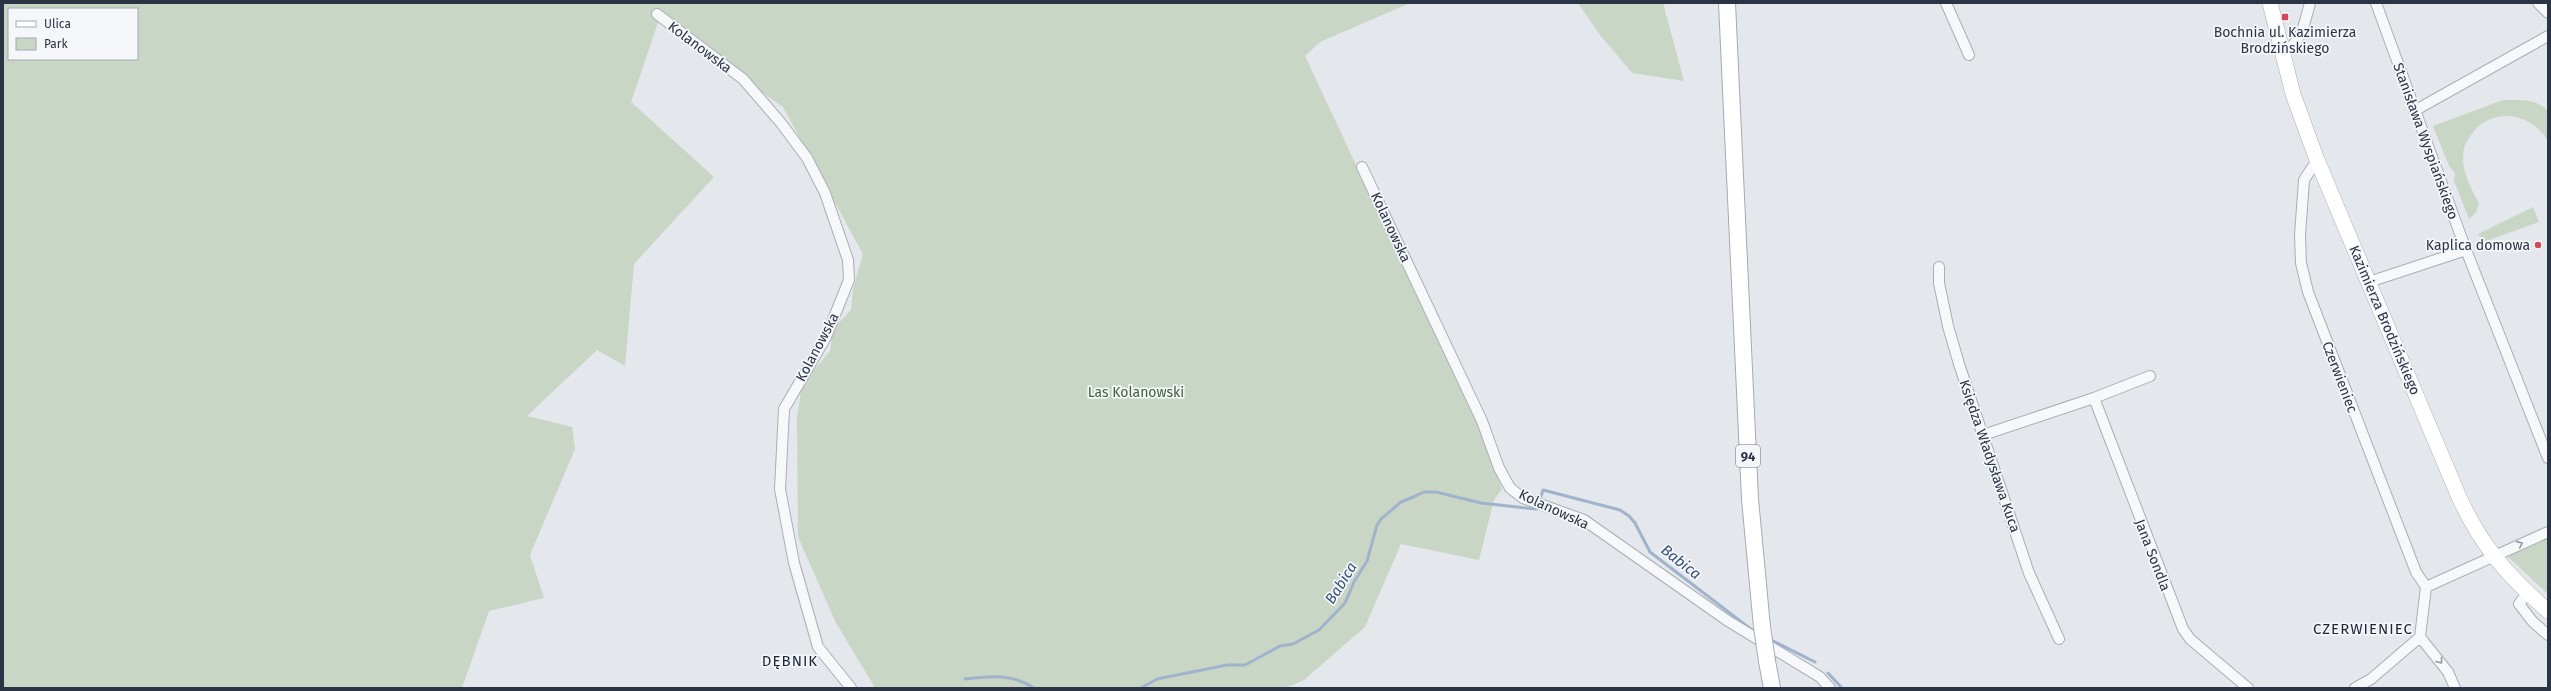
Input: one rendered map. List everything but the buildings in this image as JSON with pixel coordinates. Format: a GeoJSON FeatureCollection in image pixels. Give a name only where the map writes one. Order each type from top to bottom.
{"type":"FeatureCollection","features":[{"type":"Feature","properties":{"kind":"main road","name":"94"},"geometry":{"type":"LineString","coordinates":[[1727,3],[1750,499],[1762,626],[1772,688]]}},
{"type":"Feature","properties":{"kind":"main road","name":"Kazimierza Brodzińskiego"},"geometry":{"type":"LineString","coordinates":[[2270,3],[2301,118],[2317,160],[2470,522],[2493,556],[2527,593],[2548,611]]}},
{"type":"Feature","properties":{"kind":"street"},"geometry":{"type":"LineString","coordinates":[[1946,3],[1969,55]]}},
{"type":"Feature","properties":{"kind":"street"},"geometry":{"type":"LineString","coordinates":[[2282,51],[2291,49],[2297,41],[2310,3]]}},
{"type":"Feature","properties":{"kind":"street","name":"Stanisława Wyspiańskiego"},"geometry":{"type":"LineString","coordinates":[[2376,3],[2466,250],[2548,458]]}},
{"type":"Feature","properties":{"kind":"street"},"geometry":{"type":"LineString","coordinates":[[2538,3],[2548,13]]}},
{"type":"Feature","properties":{"kind":"street","name":"Kolanowska"},"geometry":{"type":"LineString","coordinates":[[657,14],[743,79],[781,123],[806,158],[825,193],[848,260],[849,280],[826,337],[784,408],[780,489],[794,563],[818,647],[851,688]]}},
{"type":"Feature","properties":{"kind":"street"},"geometry":{"type":"LineString","coordinates":[[2414,110],[2548,36]]}},
{"type":"Feature","properties":{"kind":"street","name":"Czerwieniec"},"geometry":{"type":"LineString","coordinates":[[2317,160],[2304,180],[2300,235],[2301,264],[2308,292],[2416,572],[2426,587]]}},
{"type":"Feature","properties":{"kind":"street","name":"Kolanowska"},"geometry":{"type":"LineString","coordinates":[[1362,167],[1482,421],[1499,468],[1510,488],[1524,498],[1584,520],[1728,621],[1820,677],[1830,688]]}},
{"type":"Feature","properties":{"kind":"street"},"geometry":{"type":"LineString","coordinates":[[2369,282],[2466,250]]}},
{"type":"Feature","properties":{"kind":"street","name":"Księdza Władysława Kuca"},"geometry":{"type":"LineString","coordinates":[[1939,267],[1939,283],[1948,326],[1983,435],[2029,573],[2059,639]]}},
{"type":"Feature","properties":{"kind":"street"},"geometry":{"type":"LineString","coordinates":[[1983,435],[2094,398],[2150,376]]}},
{"type":"Feature","properties":{"kind":"street","name":"Jana Sondla"},"geometry":{"type":"LineString","coordinates":[[2094,398],[2183,629],[2190,638],[2248,688]]}},
{"type":"Feature","properties":{"kind":"street"},"geometry":{"type":"LineString","coordinates":[[2355,688],[2371,679],[2420,637],[2426,587],[2548,532]]}},
{"type":"Feature","properties":{"kind":"street"},"geometry":{"type":"LineString","coordinates":[[2527,593],[2520,604],[2533,622],[2548,635]]}},
{"type":"Feature","properties":{"kind":"street"},"geometry":{"type":"LineString","coordinates":[[2420,637],[2448,672],[2455,688]]}},
{"type":"Feature","properties":{"kind":"green space","name":"Las Kolanowski"},"geometry":{"type":"Polygon","coordinates":[[[3,3],[1410,3],[1320,42],[1305,56],[1489,448],[1502,489],[1494,500],[1479,560],[1401,544],[1365,627],[1304,680],[1286,688],[875,688],[836,623],[798,537],[797,418],[802,384],[830,351],[833,329],[851,310],[853,289],[863,254],[783,107],[659,20],[631,102],[714,177],[634,264],[625,366],[597,350],[527,416],[572,427],[575,449],[530,555],[544,598],[489,611],[462,688],[3,688],[3,3]]]}},
{"type":"Feature","properties":{"kind":"green space"},"geometry":{"type":"Polygon","coordinates":[[[1578,3],[1663,3],[1684,81],[1632,73],[1600,35],[1578,3]]]}},
{"type":"Feature","properties":{"kind":"green space"},"geometry":{"type":"Polygon","coordinates":[[[2503,100],[2533,102],[2548,111],[2548,141],[2533,125],[2523,119],[2513,117],[2502,116],[2492,119],[2482,124],[2473,132],[2466,142],[2463,163],[2472,190],[2479,203],[2476,212],[2469,219],[2454,181],[2455,173],[2449,166],[2433,126],[2503,100]]]}},
{"type":"Feature","properties":{"kind":"green space"},"geometry":{"type":"Polygon","coordinates":[[[2533,207],[2539,222],[2484,242],[2478,234],[2533,207]]]}},
{"type":"Feature","properties":{"kind":"green space"},"geometry":{"type":"Polygon","coordinates":[[[2548,538],[2548,594],[2505,554],[2548,538]]]}},
{"type":"Feature","properties":{"kind":"waterway","name":"Babica"},"geometry":{"type":"LineString","coordinates":[[1541,496],[1543,490],[1620,510],[1629,516],[1635,523],[1650,552],[1756,633]]}},
{"type":"Feature","properties":{"kind":"waterway","name":"Babica"},"geometry":{"type":"LineString","coordinates":[[1141,688],[1157,679],[1227,665],[1245,665],[1280,646],[1293,644],[1319,630],[1345,603],[1354,582],[1367,561],[1377,525],[1381,519],[1401,502],[1424,492],[1436,492],[1481,503],[1536,509]]}},
{"type":"Feature","properties":{"kind":"waterway","name":"Babica"},"geometry":{"type":"LineString","coordinates":[[1769,639],[1815,662]]}},
{"type":"Feature","properties":{"kind":"waterway","name":"Babica"},"geometry":{"type":"LineString","coordinates":[[1828,673],[1842,688]]}},
{"type":"Feature","properties":{"kind":"waterway","name":"Babica"},"geometry":{"type":"LineString","coordinates":[[965,679],[984,677],[1009,678],[1025,683],[1034,688]]}},
{"type":"Feature","properties":{"kind":"place","name":"Bochnia ul. Kazimierza Brodzińskiego"},"geometry":{"type":"Point","coordinates":[2285,17]}},
{"type":"Feature","properties":{"kind":"place","name":"Kaplica domowa"},"geometry":{"type":"Point","coordinates":[2538,245]}},
{"type":"Feature","properties":{"kind":"district","name":"CZERWIENIEC"},"geometry":{"type":"Point","coordinates":[2363,629]}},
{"type":"Feature","properties":{"kind":"district","name":"DĘBNIK"},"geometry":{"type":"Point","coordinates":[790,661]}}]}
